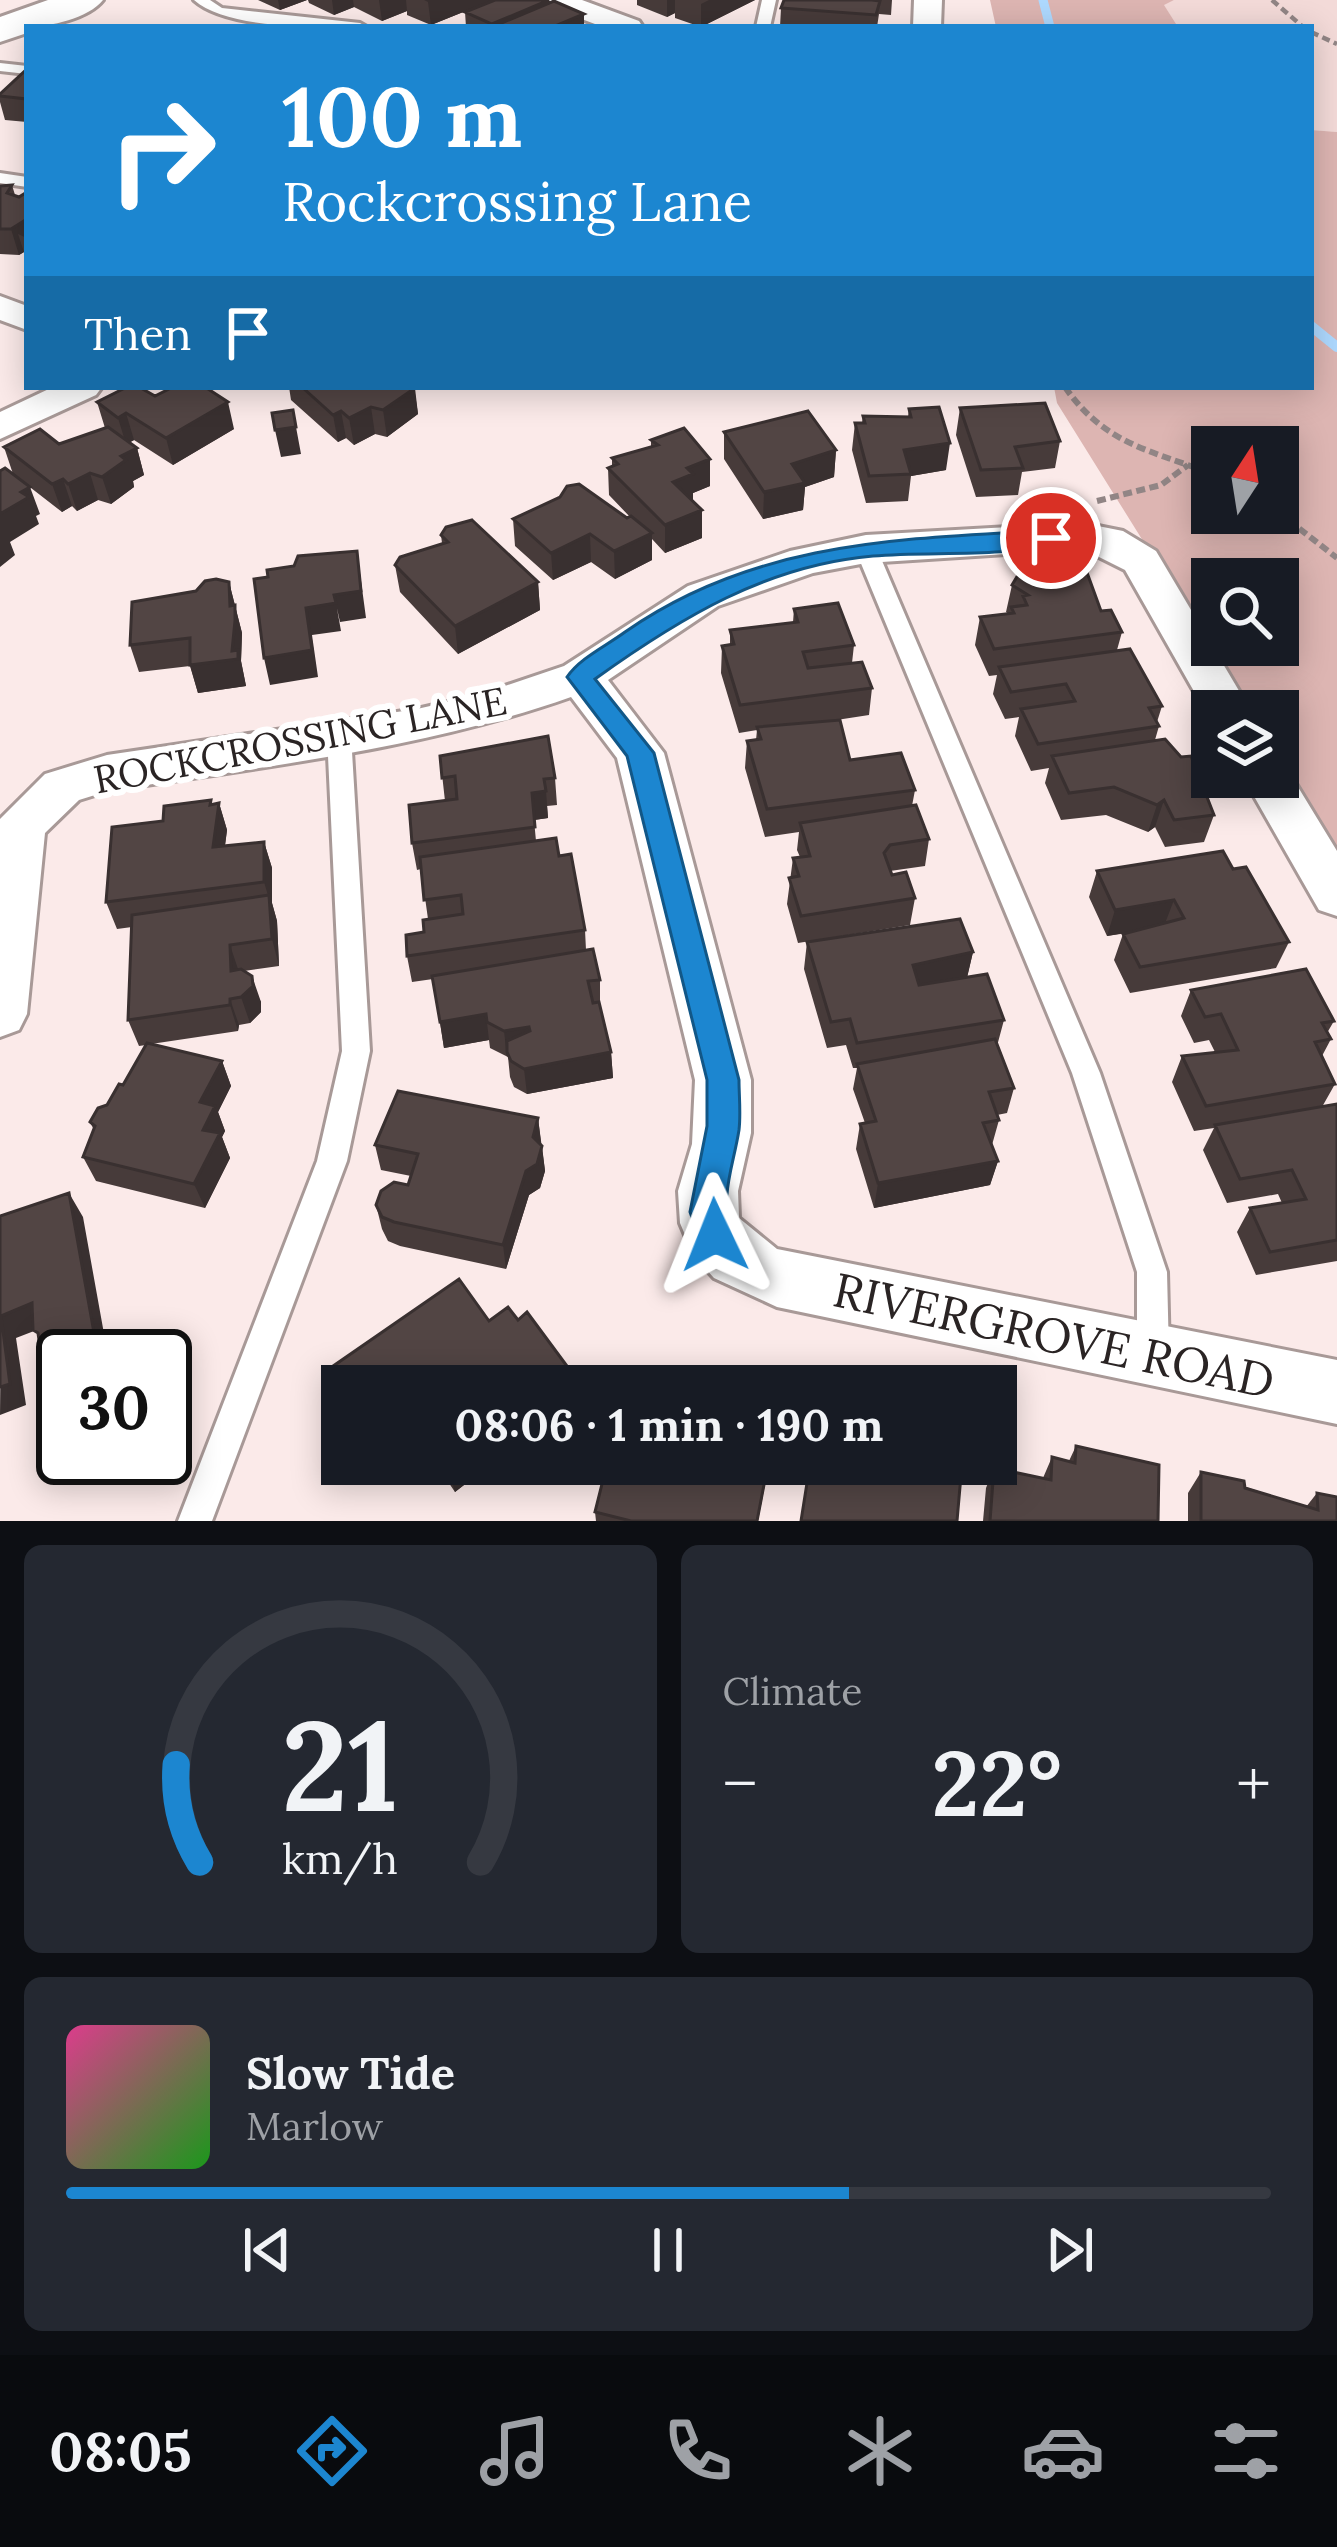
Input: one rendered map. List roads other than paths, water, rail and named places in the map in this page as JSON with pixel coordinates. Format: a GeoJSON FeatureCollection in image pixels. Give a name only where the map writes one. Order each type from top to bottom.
{"type":"FeatureCollection","features":[{"type":"Feature","properties":{"kind":"street"},"geometry":{"type":"LineString","coordinates":[[0,30],[84,0]]}},
{"type":"Feature","properties":{"kind":"street"},"geometry":{"type":"LineString","coordinates":[[557,0],[621,24]]}},
{"type":"Feature","properties":{"kind":"street"},"geometry":{"type":"LineString","coordinates":[[0,427],[77,390]]}},
{"type":"Feature","properties":{"kind":"street","name":"ROCKCROSSING LANE"},"geometry":{"type":"LineString","coordinates":[[0,1013],[21,826],[62,787],[107,773],[417,726],[485,710],[580,677],[703,596],[757,574],[866,549],[1083,536],[1108,541],[1141,561],[1216,690]]}},
{"type":"Feature","properties":{"kind":"street","name":"RIVERGROVE ROAD"},"geometry":{"type":"LineString","coordinates":[[580,677],[640,753],[723,1080],[723,1126],[707,1212],[715,1235],[752,1270],[1154,1358],[1337,1392]]}},
{"type":"Feature","properties":{"kind":"street"},"geometry":{"type":"LineString","coordinates":[[1279,798],[1337,896]]}},
{"type":"Feature","properties":{"kind":"lane"},"geometry":{"type":"LineString","coordinates":[[201,0],[218,13],[330,24]]}},
{"type":"Feature","properties":{"kind":"lane"},"geometry":{"type":"LineString","coordinates":[[866,549],[1086,1073],[1152,1271],[1154,1358]]}},
{"type":"Feature","properties":{"kind":"lane"},"geometry":{"type":"LineString","coordinates":[[195,1521],[332,1161],[356,1051],[339,735]]}},
{"type":"Feature","properties":{"kind":"waterway"},"geometry":{"type":"LineString","coordinates":[[1043,0],[1049,24]]}},
{"type":"Feature","properties":{"kind":"waterway"},"geometry":{"type":"LineString","coordinates":[[1314,328],[1337,347]]}}]}
